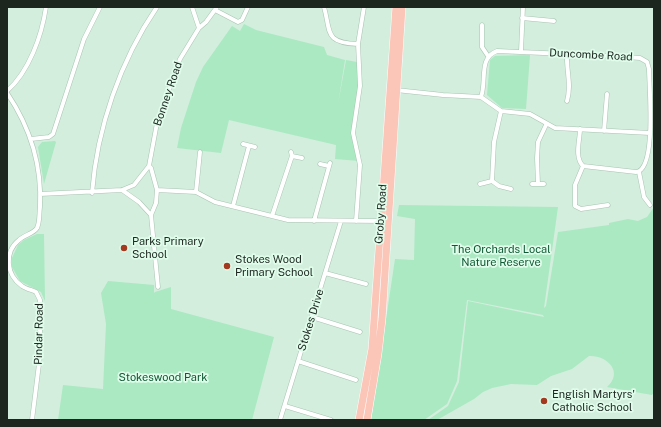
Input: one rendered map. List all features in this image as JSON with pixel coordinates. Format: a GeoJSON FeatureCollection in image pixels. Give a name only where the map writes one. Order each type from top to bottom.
{"type":"FeatureCollection","features":[{"type":"Feature","properties":{"kind":"main road","name":"Groby Road"},"geometry":{"type":"LineString","coordinates":[[359,420],[372,349],[396,7]]}},
{"type":"Feature","properties":{"kind":"main road","name":"Groby Road"},"geometry":{"type":"LineString","coordinates":[[367,420],[382,319],[402,7]]}},
{"type":"Feature","properties":{"kind":"street"},"geometry":{"type":"LineString","coordinates":[[7,92],[15,84],[31,54],[40,34],[46,7]]}},
{"type":"Feature","properties":{"kind":"street"},"geometry":{"type":"LineString","coordinates":[[31,139],[49,137],[53,134],[84,38],[100,7]]}},
{"type":"Feature","properties":{"kind":"street"},"geometry":{"type":"LineString","coordinates":[[92,193],[97,149],[119,79],[129,53],[157,7]]}},
{"type":"Feature","properties":{"kind":"street"},"geometry":{"type":"LineString","coordinates":[[192,7],[199,28]]}},
{"type":"Feature","properties":{"kind":"street"},"geometry":{"type":"LineString","coordinates":[[216,9],[238,22],[242,20],[248,7]]}},
{"type":"Feature","properties":{"kind":"street"},"geometry":{"type":"LineString","coordinates":[[324,7],[328,30],[332,38],[358,44]]}},
{"type":"Feature","properties":{"kind":"street"},"geometry":{"type":"LineString","coordinates":[[356,221],[360,165],[352,133],[360,84],[358,44],[364,7]]}},
{"type":"Feature","properties":{"kind":"street"},"geometry":{"type":"LineString","coordinates":[[521,51],[523,7]]}},
{"type":"Feature","properties":{"kind":"street","name":"Bonney Road"},"geometry":{"type":"LineString","coordinates":[[157,190],[149,166],[157,122],[168,87],[180,59],[199,28],[216,9]]}},
{"type":"Feature","properties":{"kind":"street"},"geometry":{"type":"LineString","coordinates":[[522,18],[554,21]]}},
{"type":"Feature","properties":{"kind":"street"},"geometry":{"type":"LineString","coordinates":[[481,97],[483,91],[484,66],[488,56],[482,47],[482,25]]}},
{"type":"Feature","properties":{"kind":"street","name":"Duncombe Road"},"geometry":{"type":"LineString","coordinates":[[488,56],[497,51],[567,53],[637,58],[651,64],[652,117],[649,154],[645,166],[639,172]]}},
{"type":"Feature","properties":{"kind":"street"},"geometry":{"type":"LineString","coordinates":[[567,53],[566,66],[570,89],[567,101]]}},
{"type":"Feature","properties":{"kind":"street"},"geometry":{"type":"LineString","coordinates":[[389,92],[397,90],[481,97],[501,111],[513,113],[525,112],[546,125],[555,128],[580,128],[604,131],[650,133]]}},
{"type":"Feature","properties":{"kind":"street","name":"Pindar Road"},"geometry":{"type":"LineString","coordinates":[[7,92],[24,122],[31,139],[37,161],[40,194],[37,228],[16,242],[11,249],[8,259],[10,270],[16,281],[23,287],[36,292],[40,300],[40,356],[32,420]]}},
{"type":"Feature","properties":{"kind":"street"},"geometry":{"type":"LineString","coordinates":[[604,131],[607,94]]}},
{"type":"Feature","properties":{"kind":"street"},"geometry":{"type":"LineString","coordinates":[[492,181],[494,142],[501,111]]}},
{"type":"Feature","properties":{"kind":"street"},"geometry":{"type":"LineString","coordinates":[[538,184],[538,142],[546,125]]}},
{"type":"Feature","properties":{"kind":"street"},"geometry":{"type":"LineString","coordinates":[[580,128],[578,156],[580,162],[584,166],[639,172],[644,197],[650,205]]}},
{"type":"Feature","properties":{"kind":"street"},"geometry":{"type":"LineString","coordinates":[[243,144],[255,148]]}},
{"type":"Feature","properties":{"kind":"street"},"geometry":{"type":"LineString","coordinates":[[233,206],[249,146]]}},
{"type":"Feature","properties":{"kind":"street"},"geometry":{"type":"LineString","coordinates":[[196,192],[200,152]]}},
{"type":"Feature","properties":{"kind":"street"},"geometry":{"type":"LineString","coordinates":[[272,216],[292,154],[302,158]]}},
{"type":"Feature","properties":{"kind":"street"},"geometry":{"type":"LineString","coordinates":[[649,154],[654,156]]}},
{"type":"Feature","properties":{"kind":"street"},"geometry":{"type":"LineString","coordinates":[[314,221],[329,165],[320,164]]}},
{"type":"Feature","properties":{"kind":"street"},"geometry":{"type":"LineString","coordinates":[[40,194],[92,193],[122,190],[134,185],[149,166]]}},
{"type":"Feature","properties":{"kind":"street"},"geometry":{"type":"LineString","coordinates":[[584,166],[576,185],[575,206],[578,209],[586,209],[608,205]]}},
{"type":"Feature","properties":{"kind":"street"},"geometry":{"type":"LineString","coordinates":[[480,184],[492,181],[499,186],[511,189]]}},
{"type":"Feature","properties":{"kind":"street"},"geometry":{"type":"LineString","coordinates":[[532,184],[544,184]]}},
{"type":"Feature","properties":{"kind":"street"},"geometry":{"type":"LineString","coordinates":[[122,190],[139,202],[151,215]]}},
{"type":"Feature","properties":{"kind":"street"},"geometry":{"type":"LineString","coordinates":[[158,287],[151,215],[156,203],[157,190],[196,192],[215,202],[288,220],[381,221]]}},
{"type":"Feature","properties":{"kind":"street","name":"Stokes Drive"},"geometry":{"type":"LineString","coordinates":[[280,420],[341,221]]}},
{"type":"Feature","properties":{"kind":"street"},"geometry":{"type":"LineString","coordinates":[[326,273],[366,284]]}},
{"type":"Feature","properties":{"kind":"street"},"geometry":{"type":"LineString","coordinates":[[312,317],[360,332]]}},
{"type":"Feature","properties":{"kind":"street"},"geometry":{"type":"LineString","coordinates":[[298,361],[356,380]]}},
{"type":"Feature","properties":{"kind":"street"},"geometry":{"type":"LineString","coordinates":[[285,406],[332,420]]}},
{"type":"Feature","properties":{"kind":"green space"},"geometry":{"type":"Polygon","coordinates":[[[244,24],[256,30],[324,47],[327,55],[345,60],[338,104],[346,60],[357,62],[360,80],[353,132],[359,161],[335,159],[336,145],[229,120],[221,153],[177,148],[181,128],[196,82],[203,67],[232,26],[240,31],[244,24]]]}},
{"type":"Feature","properties":{"kind":"green space"},"geometry":{"type":"Polygon","coordinates":[[[530,55],[526,109],[502,108],[487,95],[490,60],[495,56],[530,55]]]}},
{"type":"Feature","properties":{"kind":"green space"},"geometry":{"type":"Polygon","coordinates":[[[42,142],[56,142],[44,184],[38,147],[42,142]]]}},
{"type":"Feature","properties":{"kind":"green space","name":"The Orchards Local Nature Reserve"},"geometry":{"type":"Polygon","coordinates":[[[399,205],[558,207],[544,308],[546,306],[558,232],[609,225],[609,223],[628,219],[638,221],[647,217],[654,207],[654,392],[652,395],[607,387],[612,381],[614,370],[607,361],[602,358],[589,356],[572,369],[551,376],[537,385],[511,384],[492,388],[437,420],[428,420],[448,406],[459,382],[468,301],[544,317],[543,315],[467,300],[457,381],[447,404],[424,420],[371,420],[395,259],[414,260],[415,219],[397,216],[399,205]]]}},
{"type":"Feature","properties":{"kind":"green space"},"geometry":{"type":"Polygon","coordinates":[[[37,234],[44,234],[45,301],[41,292],[20,281],[12,267],[12,258],[18,245],[24,240],[37,234]]]}},
{"type":"Feature","properties":{"kind":"green space","name":"Stokeswood Park"},"geometry":{"type":"Polygon","coordinates":[[[108,281],[154,285],[154,293],[171,287],[171,309],[274,337],[252,420],[58,420],[63,385],[103,389],[106,324],[101,293],[108,281]]]}},
{"type":"Feature","properties":{"kind":"place","name":"Parks Primary School"},"geometry":{"type":"Point","coordinates":[124,248]}},
{"type":"Feature","properties":{"kind":"place","name":"Stokes Wood Primary School"},"geometry":{"type":"Point","coordinates":[227,266]}},
{"type":"Feature","properties":{"kind":"place","name":"English Martyrs' Catholic School"},"geometry":{"type":"Point","coordinates":[544,401]}}]}
